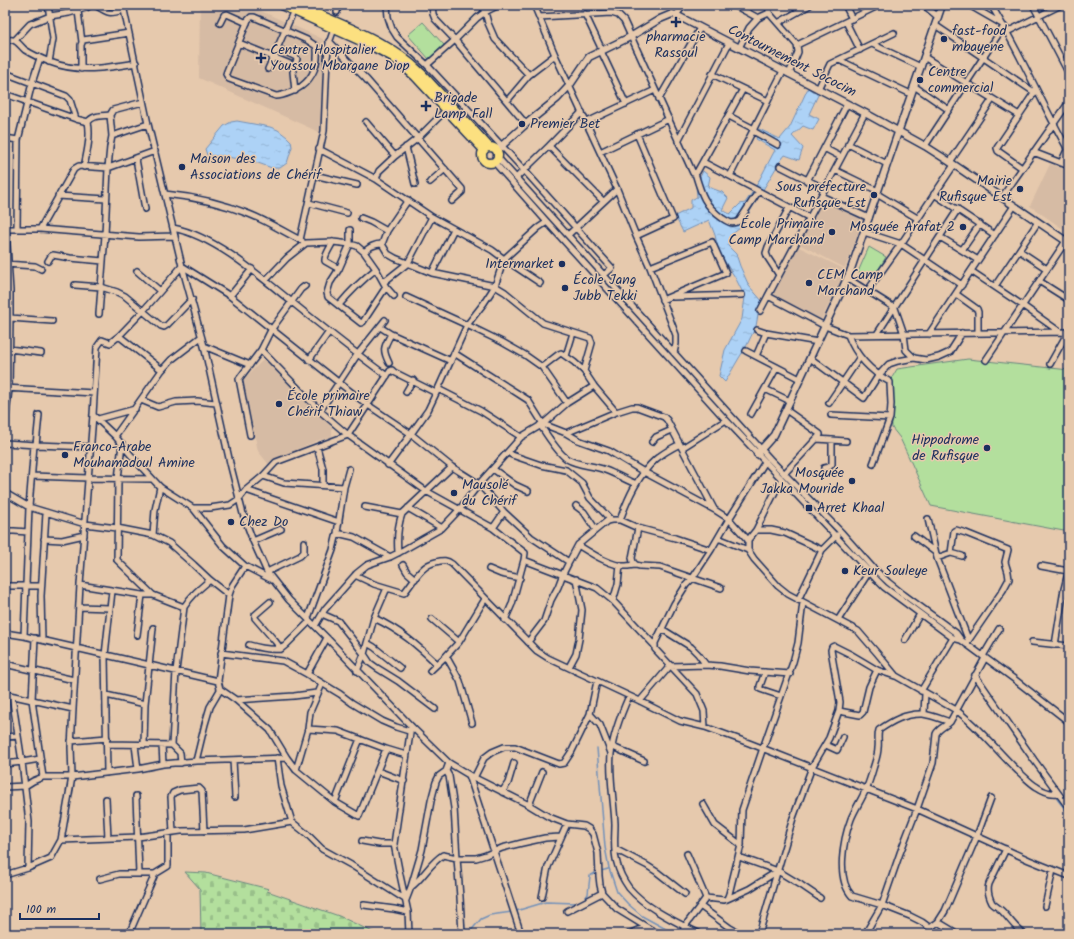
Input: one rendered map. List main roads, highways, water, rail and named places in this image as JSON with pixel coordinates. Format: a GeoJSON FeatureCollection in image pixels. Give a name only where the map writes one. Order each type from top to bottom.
{"type":"FeatureCollection","features":[{"type":"Feature","properties":{"kind":"main road"},"geometry":{"type":"LineString","coordinates":[[281,5],[296,7],[364,34],[399,53],[413,64],[486,149]]}},
{"type":"Feature","properties":{"kind":"main road"},"geometry":{"type":"LineString","coordinates":[[296,7],[334,29],[370,44],[393,57],[416,76],[446,110],[486,149]]}},
{"type":"Feature","properties":{"kind":"main road"},"geometry":{"type":"LineString","coordinates":[[493,148],[498,154],[489,162],[485,160],[483,155],[486,149],[493,148]]}},
{"type":"Feature","properties":{"kind":"water"},"geometry":{"type":"Polygon","coordinates":[[[808,88],[818,95],[809,114],[819,119],[813,130],[803,126],[792,136],[803,148],[799,160],[785,155],[740,228],[731,235],[728,246],[736,254],[749,286],[763,302],[759,309],[756,326],[746,347],[725,382],[719,376],[725,350],[742,319],[745,297],[735,277],[719,253],[715,235],[709,220],[683,232],[675,216],[691,208],[691,200],[697,197],[696,186],[703,171],[710,177],[708,187],[722,192],[728,198],[722,210],[730,214],[740,204],[745,203],[754,190],[775,150],[756,139],[759,129],[780,139],[790,127],[808,88]]]}},
{"type":"Feature","properties":{"kind":"water"},"geometry":{"type":"Polygon","coordinates":[[[237,121],[270,127],[278,130],[287,137],[291,141],[292,147],[287,163],[280,168],[272,168],[258,163],[223,156],[207,155],[205,149],[224,126],[231,122],[237,121]]]}},
{"type":"Feature","properties":{"kind":"waterway"},"geometry":{"type":"LineString","coordinates":[[597,748],[605,847],[609,868],[617,892],[642,916],[675,934]]}},
{"type":"Feature","properties":{"kind":"waterway"},"geometry":{"type":"LineString","coordinates":[[1057,799],[1069,814]]}},
{"type":"Feature","properties":{"kind":"waterway"},"geometry":{"type":"LineString","coordinates":[[601,871],[608,869]]}},
{"type":"Feature","properties":{"kind":"waterway"},"geometry":{"type":"LineString","coordinates":[[584,900],[588,894],[590,876],[597,872]]}},
{"type":"Feature","properties":{"kind":"waterway"},"geometry":{"type":"LineString","coordinates":[[516,911],[546,902],[580,902]]}},
{"type":"Feature","properties":{"kind":"waterway"},"geometry":{"type":"LineString","coordinates":[[876,906],[895,913]]}},
{"type":"Feature","properties":{"kind":"waterway"},"geometry":{"type":"LineString","coordinates":[[468,934],[481,919],[490,915],[512,912]]}},
{"type":"Feature","properties":{"kind":"waterway"},"geometry":{"type":"LineString","coordinates":[[913,920],[925,928],[928,934]]}},
{"type":"Feature","properties":{"kind":"place","name":"pharmacie Rassoul"},"geometry":{"type":"Point","coordinates":[676,22]}},
{"type":"Feature","properties":{"kind":"place","name":"fast-food mbayene"},"geometry":{"type":"Point","coordinates":[944,39]}},
{"type":"Feature","properties":{"kind":"place","name":"Centre Hospitalier Youssou Mbargane Diop"},"geometry":{"type":"Point","coordinates":[261,58]}},
{"type":"Feature","properties":{"kind":"place","name":"Centre commercial"},"geometry":{"type":"Point","coordinates":[920,80]}},
{"type":"Feature","properties":{"kind":"place","name":"Brigade Lamp Fall"},"geometry":{"type":"Point","coordinates":[426,106]}},
{"type":"Feature","properties":{"kind":"place","name":"Premier Bet"},"geometry":{"type":"Point","coordinates":[522,124]}},
{"type":"Feature","properties":{"kind":"place","name":"Maison des Associations de Chérif"},"geometry":{"type":"Point","coordinates":[182,167]}},
{"type":"Feature","properties":{"kind":"place","name":"Mairie Rufisque Est"},"geometry":{"type":"Point","coordinates":[1020,189]}},
{"type":"Feature","properties":{"kind":"place","name":"Sous préfecture Rufisque Est"},"geometry":{"type":"Point","coordinates":[874,195]}},
{"type":"Feature","properties":{"kind":"place","name":"Mosquée Arafat 2"},"geometry":{"type":"Point","coordinates":[963,227]}},
{"type":"Feature","properties":{"kind":"place","name":"École Primaire Camp Marchand"},"geometry":{"type":"Point","coordinates":[832,232]}},
{"type":"Feature","properties":{"kind":"place","name":"Intermarket"},"geometry":{"type":"Point","coordinates":[562,264]}},
{"type":"Feature","properties":{"kind":"place","name":"CEM Camp Marchand"},"geometry":{"type":"Point","coordinates":[809,283]}},
{"type":"Feature","properties":{"kind":"place","name":"École Jang Jubb Tekki"},"geometry":{"type":"Point","coordinates":[565,288]}},
{"type":"Feature","properties":{"kind":"place","name":"École primaire Chérif Thiaw"},"geometry":{"type":"Point","coordinates":[279,404]}},
{"type":"Feature","properties":{"kind":"place","name":"Hippodrome de Rufisque"},"geometry":{"type":"Point","coordinates":[987,448]}},
{"type":"Feature","properties":{"kind":"place","name":"Franco-Arabe Mouhamadoul Amine"},"geometry":{"type":"Point","coordinates":[65,455]}},
{"type":"Feature","properties":{"kind":"place","name":"Mosquée Jakka Mouride"},"geometry":{"type":"Point","coordinates":[852,481]}},
{"type":"Feature","properties":{"kind":"place","name":"Mausolé du Chérif"},"geometry":{"type":"Point","coordinates":[454,493]}},
{"type":"Feature","properties":{"kind":"place","name":"Arret Khaal"},"geometry":{"type":"Point","coordinates":[809,508]}},
{"type":"Feature","properties":{"kind":"place","name":"Chez Do"},"geometry":{"type":"Point","coordinates":[231,522]}},
{"type":"Feature","properties":{"kind":"place","name":"Keur Souleye"},"geometry":{"type":"Point","coordinates":[845,571]}}]}
